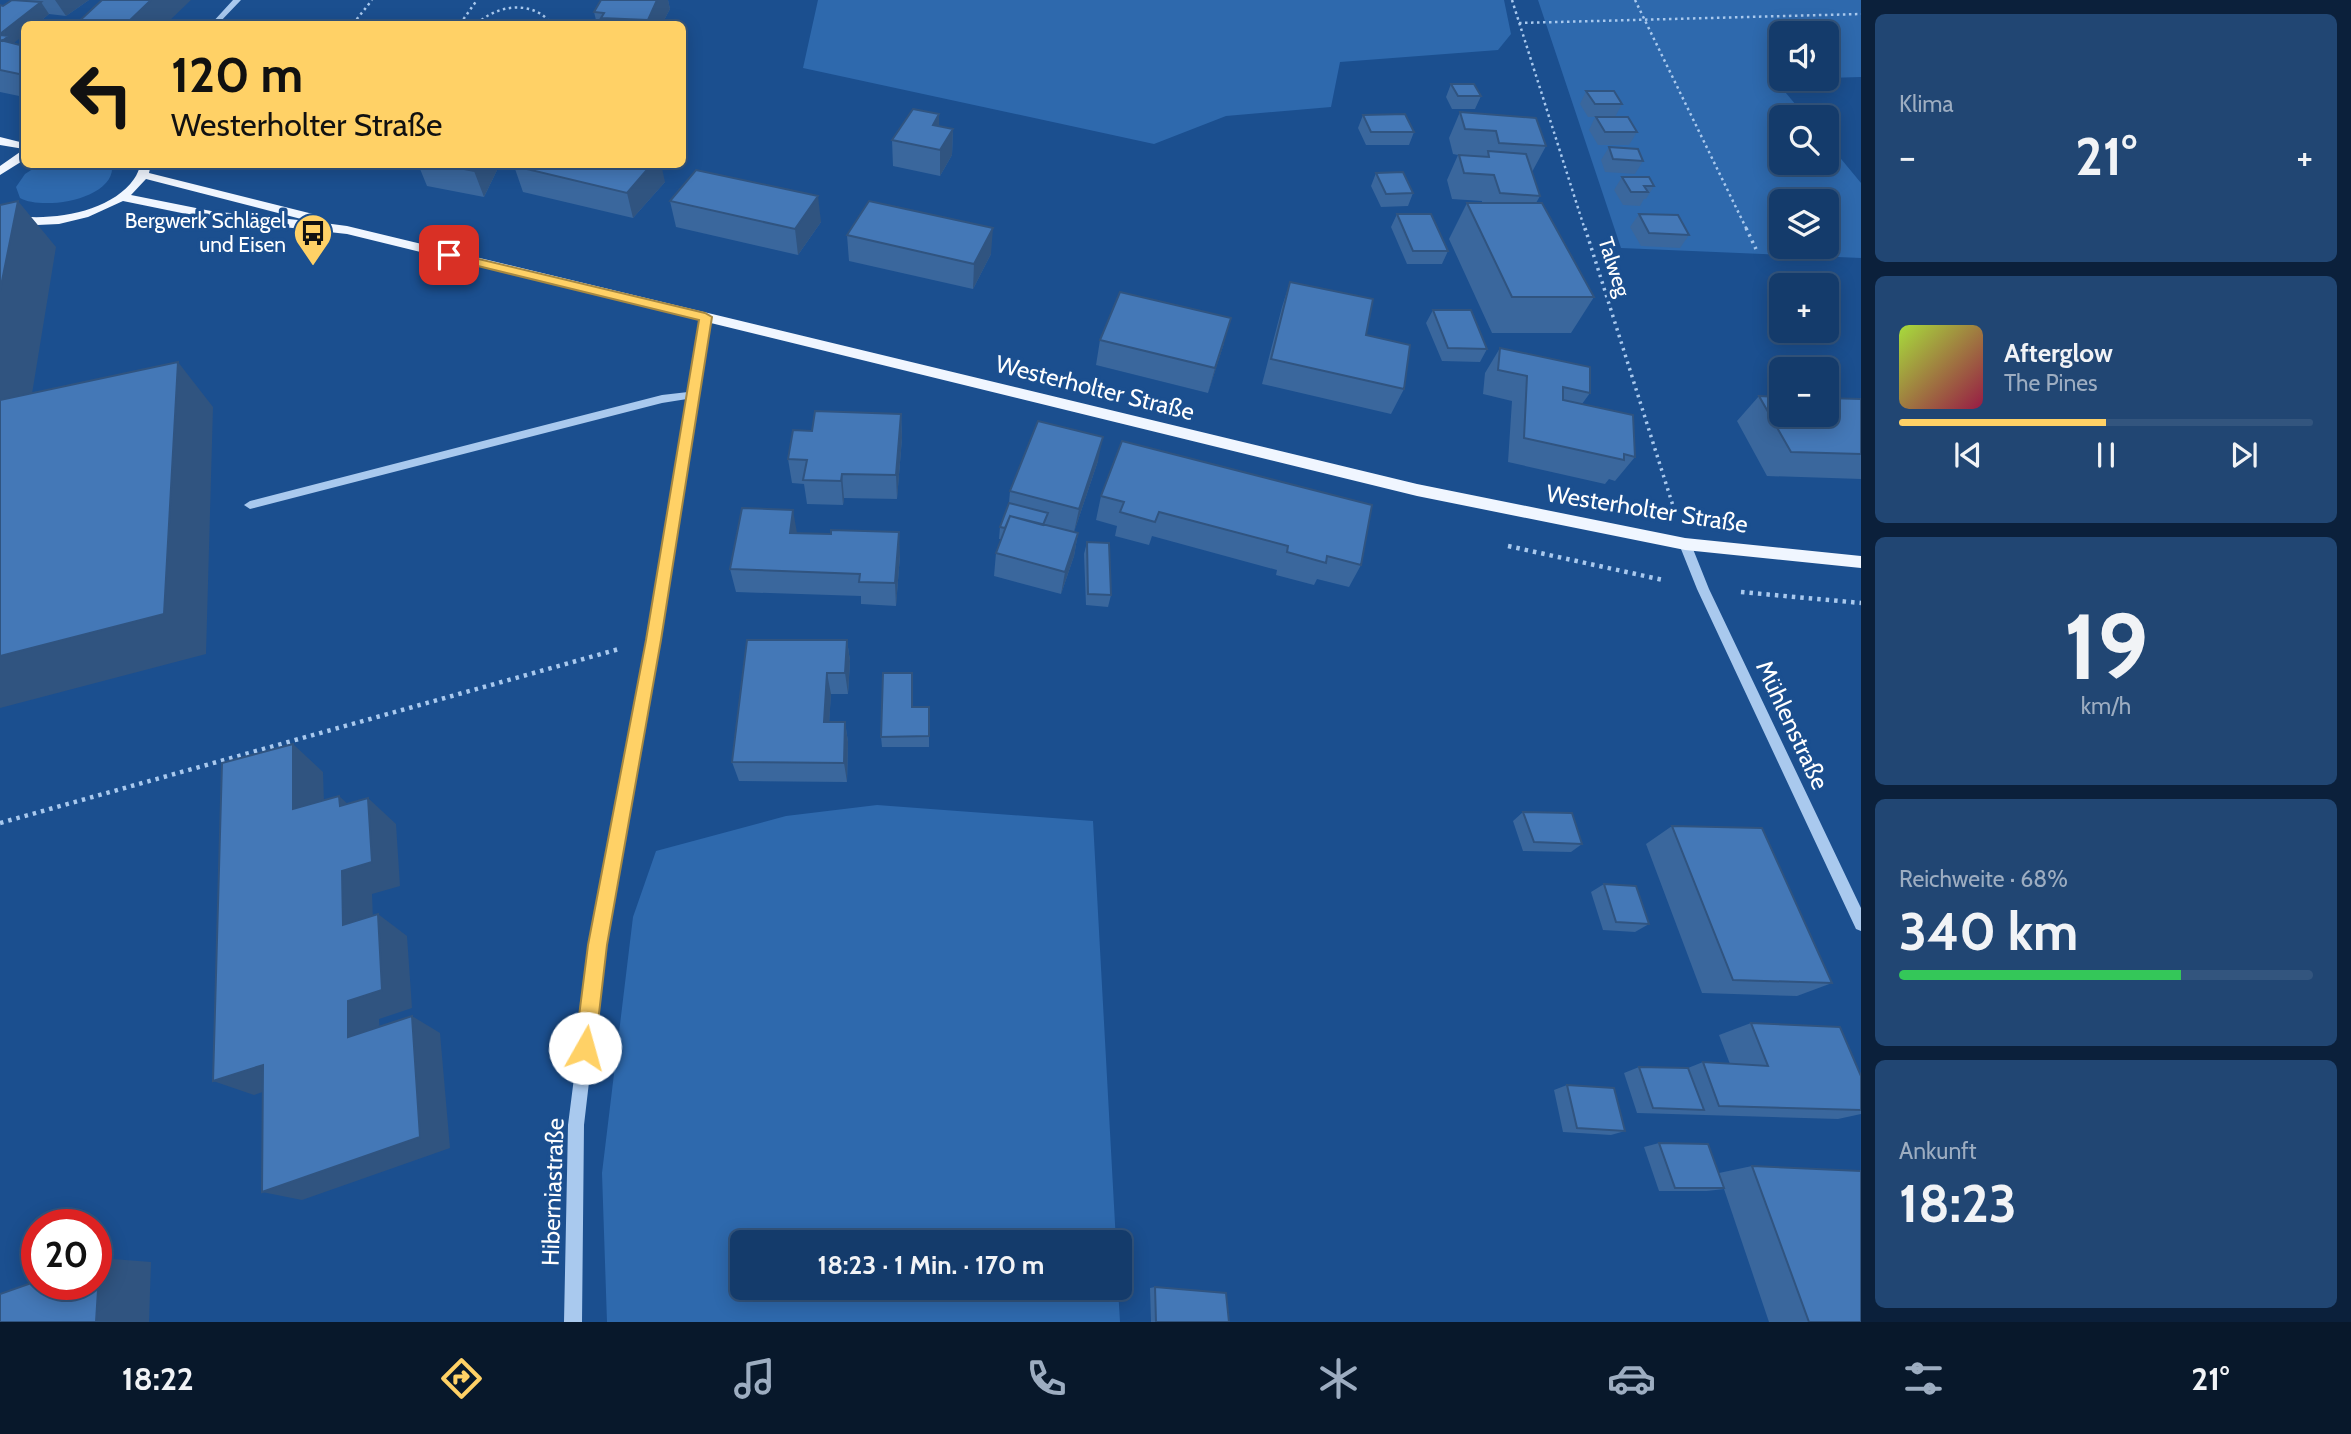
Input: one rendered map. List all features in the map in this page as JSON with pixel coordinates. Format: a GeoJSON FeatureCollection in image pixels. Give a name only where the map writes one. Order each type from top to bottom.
{"type":"FeatureCollection","features":[{"type":"Feature","properties":{"kind":"main road"},"geometry":{"type":"LineString","coordinates":[[0,141],[21,145]]}},
{"type":"Feature","properties":{"kind":"main road"},"geometry":{"type":"LineString","coordinates":[[0,170],[21,157]]}},
{"type":"Feature","properties":{"kind":"main road","name":"Westerholter Straße"},"geometry":{"type":"LineString","coordinates":[[145,170],[302,214],[324,226]]}},
{"type":"Feature","properties":{"kind":"main road"},"geometry":{"type":"LineString","coordinates":[[0,217],[26,223],[50,222],[100,208],[121,197],[145,170]]}},
{"type":"Feature","properties":{"kind":"main road","name":"Westerholter Straße"},"geometry":{"type":"LineString","coordinates":[[121,197],[211,215],[324,226],[1417,490],[1685,544],[1861,562]]}},
{"type":"Feature","properties":{"kind":"street"},"geometry":{"type":"LineString","coordinates":[[217,21],[237,0]]}},
{"type":"Feature","properties":{"kind":"street","name":"Hiberniastraße"},"geometry":{"type":"LineString","coordinates":[[573,1322],[576,1125],[598,945],[653,640],[705,317]]}},
{"type":"Feature","properties":{"kind":"street"},"geometry":{"type":"LineString","coordinates":[[250,505],[662,399],[693,396]]}},
{"type":"Feature","properties":{"kind":"street","name":"Mühlenstraße"},"geometry":{"type":"LineString","coordinates":[[1685,544],[1703,589],[1861,924]]}},
{"type":"Feature","properties":{"kind":"path"},"geometry":{"type":"LineString","coordinates":[[355,21],[372,0]]}},
{"type":"Feature","properties":{"kind":"path"},"geometry":{"type":"LineString","coordinates":[[462,21],[477,0]]}},
{"type":"Feature","properties":{"kind":"path","name":"Talweg"},"geometry":{"type":"LineString","coordinates":[[1512,0],[1685,544]]}},
{"type":"Feature","properties":{"kind":"path"},"geometry":{"type":"LineString","coordinates":[[1635,0],[1756,249]]}},
{"type":"Feature","properties":{"kind":"path"},"geometry":{"type":"LineString","coordinates":[[480,21],[497,11],[512,7],[537,10],[546,15],[548,21]]}},
{"type":"Feature","properties":{"kind":"path"},"geometry":{"type":"LineString","coordinates":[[1519,23],[1861,14]]}},
{"type":"Feature","properties":{"kind":"path"},"geometry":{"type":"LineString","coordinates":[[1703,589],[1861,603]]}},
{"type":"Feature","properties":{"kind":"path"},"geometry":{"type":"LineString","coordinates":[[0,823],[653,640]]}},
{"type":"Feature","properties":{"kind":"shaded area"},"geometry":{"type":"Polygon","coordinates":[[[818,0],[1504,0],[1511,34],[1498,50],[1340,62],[1331,107],[1226,116],[1154,144],[803,68],[818,0]]]}},
{"type":"Feature","properties":{"kind":"shaded area"},"geometry":{"type":"Polygon","coordinates":[[[1538,0],[1861,0],[1861,77],[1839,78],[1839,21],[1769,21],[1769,91],[1784,91],[1796,105],[1769,105],[1769,175],[1839,175],[1839,156],[1861,183],[1861,258],[1839,257],[1839,189],[1769,189],[1769,254],[1621,248],[1538,0]]]}},
{"type":"Feature","properties":{"kind":"shaded area"},"geometry":{"type":"Polygon","coordinates":[[[34,168],[112,168],[110,177],[103,186],[91,194],[60,202],[31,202],[20,198],[16,187],[25,174],[34,168]]]}},
{"type":"Feature","properties":{"kind":"shaded area"},"geometry":{"type":"Polygon","coordinates":[[[877,805],[1093,821],[1115,1230],[730,1230],[730,1300],[1119,1300],[1120,1322],[607,1322],[602,1173],[633,917],[656,851],[786,816],[877,805]]]}},
{"type":"Feature","properties":{"kind":"building"},"geometry":{"type":"Polygon","coordinates":[[[12,0],[41,2],[0,34],[0,5],[12,0]]]}},
{"type":"Feature","properties":{"kind":"building"},"geometry":{"type":"Polygon","coordinates":[[[102,0],[151,0],[129,21],[79,21],[102,0]]]}},
{"type":"Feature","properties":{"kind":"building"},"geometry":{"type":"Polygon","coordinates":[[[601,0],[657,0],[648,20],[601,18],[604,13],[594,12],[601,0]]]}},
{"type":"Feature","properties":{"kind":"building"},"geometry":{"type":"Polygon","coordinates":[[[0,35],[9,36],[2,41],[0,35]]]}},
{"type":"Feature","properties":{"kind":"building"},"geometry":{"type":"Polygon","coordinates":[[[0,40],[21,45],[21,74],[0,70],[0,40]]]}},
{"type":"Feature","properties":{"kind":"building"},"geometry":{"type":"Polygon","coordinates":[[[1451,84],[1474,84],[1481,96],[1458,96],[1451,84]]]}},
{"type":"Feature","properties":{"kind":"building"},"geometry":{"type":"Polygon","coordinates":[[[1586,91],[1614,91],[1622,104],[1595,104],[1586,91]]]}},
{"type":"Feature","properties":{"kind":"building"},"geometry":{"type":"Polygon","coordinates":[[[913,109],[939,114],[933,125],[953,129],[940,150],[892,140],[913,109]]]}},
{"type":"Feature","properties":{"kind":"building"},"geometry":{"type":"Polygon","coordinates":[[[1460,112],[1536,118],[1546,146],[1499,143],[1496,131],[1465,129],[1460,112]]]}},
{"type":"Feature","properties":{"kind":"building"},"geometry":{"type":"Polygon","coordinates":[[[1405,114],[1414,132],[1371,132],[1363,115],[1405,114]]]}},
{"type":"Feature","properties":{"kind":"building"},"geometry":{"type":"Polygon","coordinates":[[[1596,117],[1628,117],[1637,132],[1605,132],[1596,117]]]}},
{"type":"Feature","properties":{"kind":"building"},"geometry":{"type":"Polygon","coordinates":[[[1609,147],[1638,149],[1643,161],[1613,159],[1609,147]]]}},
{"type":"Feature","properties":{"kind":"building"},"geometry":{"type":"Polygon","coordinates":[[[1488,151],[1526,154],[1540,196],[1500,193],[1494,175],[1464,173],[1459,155],[1489,157],[1488,151]]]}},
{"type":"Feature","properties":{"kind":"building"},"geometry":{"type":"Polygon","coordinates":[[[522,168],[649,168],[627,193],[522,168]]]}},
{"type":"Feature","properties":{"kind":"building"},"geometry":{"type":"Polygon","coordinates":[[[696,170],[818,196],[795,229],[670,201],[696,170]]]}},
{"type":"Feature","properties":{"kind":"building"},"geometry":{"type":"Polygon","coordinates":[[[1403,172],[1413,193],[1386,194],[1376,173],[1403,172]]]}},
{"type":"Feature","properties":{"kind":"building"},"geometry":{"type":"Polygon","coordinates":[[[1622,177],[1649,177],[1654,186],[1644,186],[1648,192],[1631,192],[1622,177]]]}},
{"type":"Feature","properties":{"kind":"building"},"geometry":{"type":"Polygon","coordinates":[[[18,201],[0,291],[0,205],[18,201]]]}},
{"type":"Feature","properties":{"kind":"building"},"geometry":{"type":"Polygon","coordinates":[[[869,201],[993,228],[974,264],[847,235],[869,201]]]}},
{"type":"Feature","properties":{"kind":"building"},"geometry":{"type":"Polygon","coordinates":[[[1467,203],[1542,203],[1594,297],[1512,297],[1467,203]]]}},
{"type":"Feature","properties":{"kind":"building"},"geometry":{"type":"Polygon","coordinates":[[[1397,214],[1431,214],[1448,251],[1413,251],[1397,214]]]}},
{"type":"Feature","properties":{"kind":"building"},"geometry":{"type":"Polygon","coordinates":[[[1639,214],[1678,215],[1689,235],[1649,233],[1639,214]]]}},
{"type":"Feature","properties":{"kind":"building"},"geometry":{"type":"Polygon","coordinates":[[[1290,282],[1373,299],[1366,335],[1410,345],[1404,389],[1271,359],[1290,282]]]}},
{"type":"Feature","properties":{"kind":"building"},"geometry":{"type":"Polygon","coordinates":[[[1120,292],[1231,318],[1215,368],[1100,340],[1120,292]]]}},
{"type":"Feature","properties":{"kind":"building"},"geometry":{"type":"Polygon","coordinates":[[[1433,310],[1471,310],[1487,349],[1448,348],[1433,310]]]}},
{"type":"Feature","properties":{"kind":"building"},"geometry":{"type":"Polygon","coordinates":[[[1500,348],[1590,367],[1590,393],[1563,387],[1563,400],[1633,415],[1635,457],[1624,454],[1624,460],[1524,438],[1527,376],[1498,370],[1500,348]]]}},
{"type":"Feature","properties":{"kind":"building"},"geometry":{"type":"Polygon","coordinates":[[[178,362],[164,614],[0,656],[0,400],[178,362]]]}},
{"type":"Feature","properties":{"kind":"building"},"geometry":{"type":"Polygon","coordinates":[[[1759,396],[1769,396],[1769,414],[1759,396]]]}},
{"type":"Feature","properties":{"kind":"building"},"geometry":{"type":"Polygon","coordinates":[[[1839,398],[1861,399],[1861,454],[1791,452],[1777,427],[1839,427],[1839,398]]]}},
{"type":"Feature","properties":{"kind":"building"},"geometry":{"type":"Polygon","coordinates":[[[815,411],[901,414],[896,475],[842,474],[841,481],[803,480],[807,460],[788,459],[793,430],[812,431],[815,411]]]}},
{"type":"Feature","properties":{"kind":"building"},"geometry":{"type":"Polygon","coordinates":[[[1038,421],[1103,437],[1079,509],[1010,491],[1038,421]]]}},
{"type":"Feature","properties":{"kind":"building"},"geometry":{"type":"Polygon","coordinates":[[[1122,441],[1372,505],[1361,565],[1327,556],[1326,563],[1287,552],[1288,546],[1159,512],[1155,522],[1120,512],[1124,502],[1101,496],[1122,441]]]}},
{"type":"Feature","properties":{"kind":"building"},"geometry":{"type":"Polygon","coordinates":[[[1009,503],[1048,513],[1043,525],[1010,516],[1005,528],[1000,527],[1009,503]]]}},
{"type":"Feature","properties":{"kind":"building"},"geometry":{"type":"Polygon","coordinates":[[[742,508],[793,510],[790,533],[831,534],[831,530],[899,532],[895,583],[859,582],[860,574],[730,569],[742,508]]]}},
{"type":"Feature","properties":{"kind":"building"},"geometry":{"type":"Polygon","coordinates":[[[1010,516],[1078,533],[1065,572],[996,553],[1010,516]]]}},
{"type":"Feature","properties":{"kind":"building"},"geometry":{"type":"Polygon","coordinates":[[[1087,542],[1109,543],[1111,595],[1088,594],[1087,542]]]}},
{"type":"Feature","properties":{"kind":"building"},"geometry":{"type":"Polygon","coordinates":[[[747,640],[847,640],[845,673],[827,673],[824,722],[845,722],[844,763],[732,762],[747,640]]]}},
{"type":"Feature","properties":{"kind":"building"},"geometry":{"type":"Polygon","coordinates":[[[883,673],[912,673],[912,707],[929,707],[929,736],[881,737],[883,673]]]}},
{"type":"Feature","properties":{"kind":"building"},"geometry":{"type":"Polygon","coordinates":[[[293,744],[293,809],[339,796],[340,806],[368,798],[372,862],[342,871],[343,925],[378,914],[382,990],[348,1001],[348,1037],[412,1016],[420,1137],[262,1192],[263,1065],[213,1081],[222,763],[293,744]]]}},
{"type":"Feature","properties":{"kind":"building"},"geometry":{"type":"Polygon","coordinates":[[[1523,812],[1572,813],[1582,844],[1534,842],[1523,812]]]}},
{"type":"Feature","properties":{"kind":"building"},"geometry":{"type":"Polygon","coordinates":[[[1672,826],[1762,828],[1832,983],[1733,980],[1672,826]]]}},
{"type":"Feature","properties":{"kind":"building"},"geometry":{"type":"Polygon","coordinates":[[[1604,884],[1636,886],[1649,924],[1616,922],[1604,884]]]}},
{"type":"Feature","properties":{"kind":"building"},"geometry":{"type":"Polygon","coordinates":[[[1751,1023],[1840,1027],[1861,1076],[1861,1110],[1719,1106],[1703,1062],[1768,1066],[1751,1023]]]}},
{"type":"Feature","properties":{"kind":"building"},"geometry":{"type":"Polygon","coordinates":[[[1639,1067],[1688,1068],[1704,1110],[1653,1108],[1639,1067]]]}},
{"type":"Feature","properties":{"kind":"building"},"geometry":{"type":"Polygon","coordinates":[[[1567,1085],[1614,1088],[1625,1131],[1577,1128],[1567,1085]]]}},
{"type":"Feature","properties":{"kind":"building"},"geometry":{"type":"Polygon","coordinates":[[[1659,1143],[1708,1144],[1724,1188],[1675,1188],[1659,1143]]]}},
{"type":"Feature","properties":{"kind":"building"},"geometry":{"type":"Polygon","coordinates":[[[1752,1166],[1861,1171],[1861,1322],[1809,1322],[1752,1166]]]}},
{"type":"Feature","properties":{"kind":"building"},"geometry":{"type":"Polygon","coordinates":[[[21,1287],[21,1300],[97,1300],[96,1322],[0,1322],[0,1294],[21,1287]]]}},
{"type":"Feature","properties":{"kind":"building"},"geometry":{"type":"Polygon","coordinates":[[[1155,1287],[1226,1293],[1229,1322],[1156,1322],[1155,1287]]]}},
{"type":"Feature","properties":{"kind":"place","name":"Bergwerk Schlägel und Eisen"},"geometry":{"type":"Point","coordinates":[313,267]}},
{"type":"Feature","properties":{"kind":"route"},"geometry":{"type":"LineString","coordinates":[[449,255],[705,317],[653,640],[598,945],[585,1048]]}}]}
